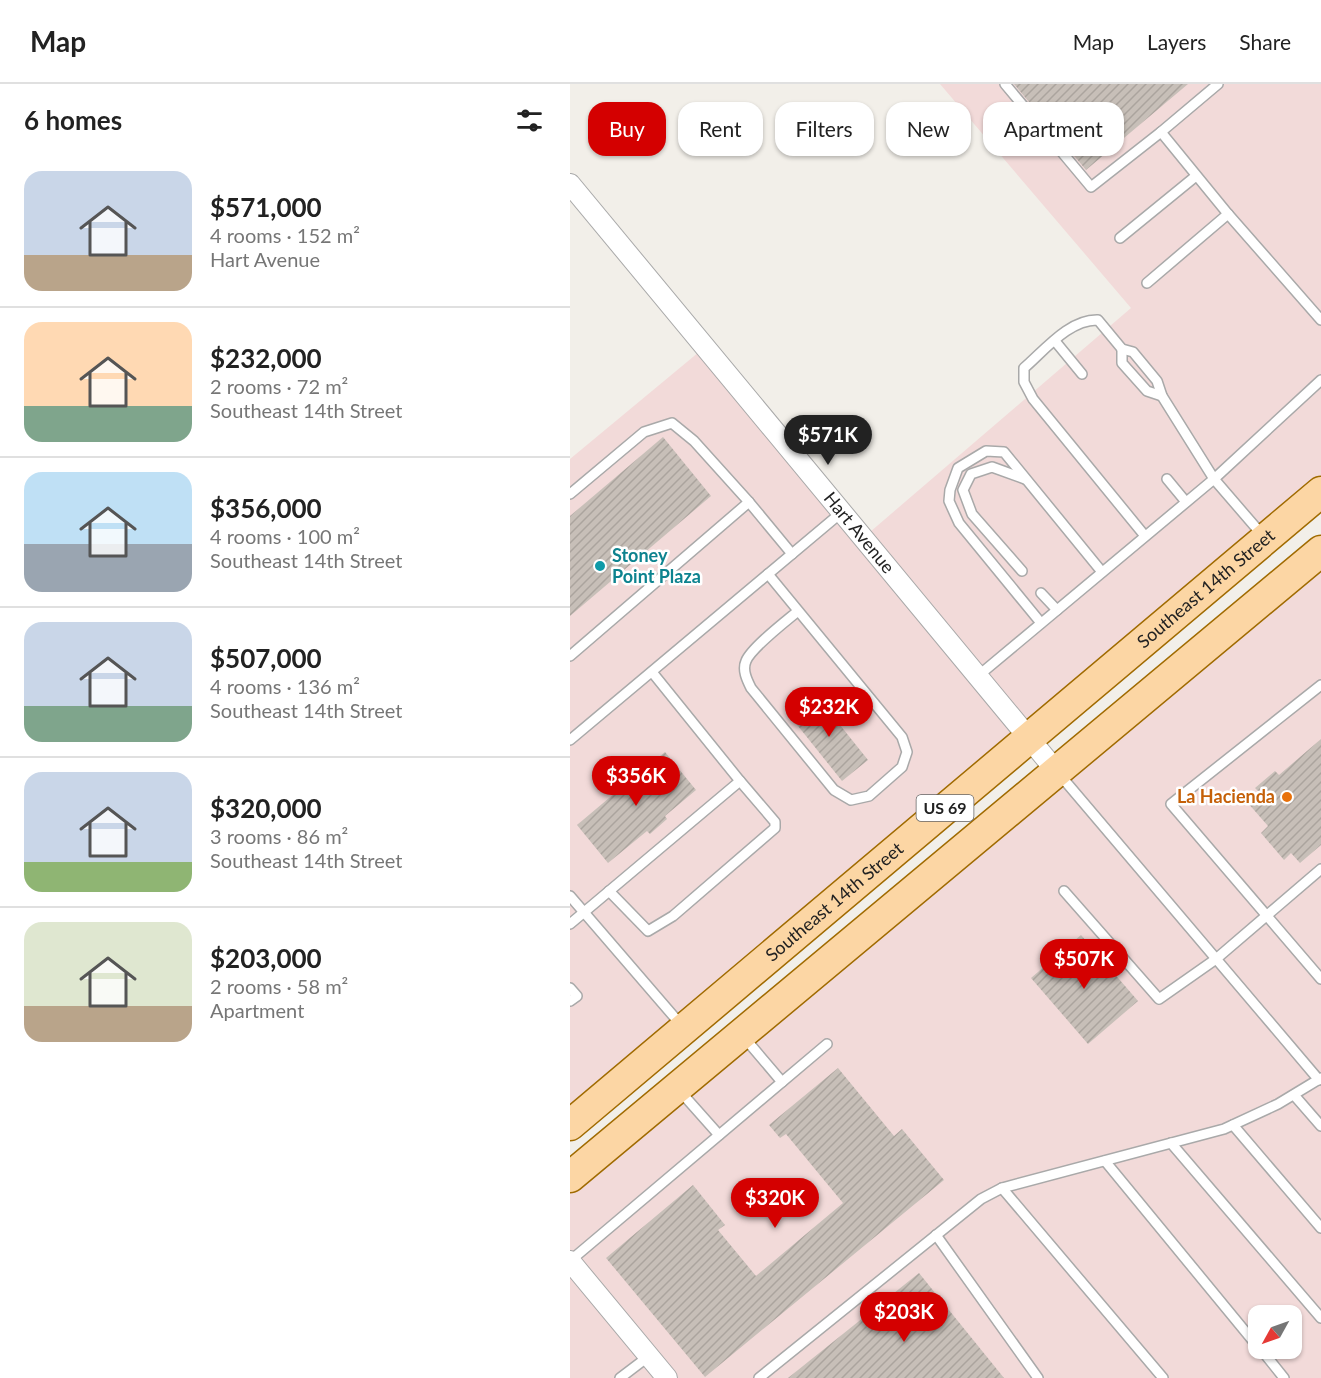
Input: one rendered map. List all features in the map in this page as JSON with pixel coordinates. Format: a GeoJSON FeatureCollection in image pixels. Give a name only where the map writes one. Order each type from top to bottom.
{"type":"FeatureCollection","features":[{"type":"Feature","properties":{"kind":"main road","name":"Southeast 14th Street"},"geometry":{"type":"LineString","coordinates":[[570,1125],[1321,492]]}},
{"type":"Feature","properties":{"kind":"main road","name":"US 69"},"geometry":{"type":"LineString","coordinates":[[570,1177],[1321,551]]}},
{"type":"Feature","properties":{"kind":"street","name":"Hart Avenue"},"geometry":{"type":"LineString","coordinates":[[570,184],[1057,772]]}},
{"type":"Feature","properties":{"kind":"street"},"geometry":{"type":"LineString","coordinates":[[570,1261],[667,1378]]}},
{"type":"Feature","properties":{"kind":"lane"},"geometry":{"type":"LineString","coordinates":[[1005,84],[1091,187],[1218,84]]}},
{"type":"Feature","properties":{"kind":"lane"},"geometry":{"type":"LineString","coordinates":[[1161,132],[1228,214],[1321,320]]}},
{"type":"Feature","properties":{"kind":"lane"},"geometry":{"type":"LineString","coordinates":[[1120,238],[1196,176]]}},
{"type":"Feature","properties":{"kind":"lane"},"geometry":{"type":"LineString","coordinates":[[1147,283],[1228,214]]}},
{"type":"Feature","properties":{"kind":"lane"},"geometry":{"type":"LineString","coordinates":[[1145,537],[1033,399],[1024,382],[1024,368],[1073,327],[1087,320],[1098,320],[1122,349],[1133,352],[1157,381],[1162,396],[1214,479],[1265,538]]}},
{"type":"Feature","properties":{"kind":"lane"},"geometry":{"type":"LineString","coordinates":[[1055,341],[1082,374]]}},
{"type":"Feature","properties":{"kind":"lane"},"geometry":{"type":"LineString","coordinates":[[1122,349],[1122,363],[1147,391],[1162,396]]}},
{"type":"Feature","properties":{"kind":"lane"},"geometry":{"type":"LineString","coordinates":[[978,676],[1214,479],[1321,380]]}},
{"type":"Feature","properties":{"kind":"lane"},"geometry":{"type":"LineString","coordinates":[[570,494],[644,432],[672,423],[694,441],[792,554]]}},
{"type":"Feature","properties":{"kind":"lane"},"geometry":{"type":"LineString","coordinates":[[1041,624],[959,523],[949,501],[950,490],[958,468],[986,452],[1004,452],[1102,572]]}},
{"type":"Feature","properties":{"kind":"lane"},"geometry":{"type":"LineString","coordinates":[[1022,571],[972,514],[963,490],[971,474],[992,467],[1027,480]]}},
{"type":"Feature","properties":{"kind":"lane"},"geometry":{"type":"LineString","coordinates":[[1167,479],[1186,502]]}},
{"type":"Feature","properties":{"kind":"lane"},"geometry":{"type":"LineString","coordinates":[[570,656],[749,502]]}},
{"type":"Feature","properties":{"kind":"lane"},"geometry":{"type":"LineString","coordinates":[[570,740],[842,512]]}},
{"type":"Feature","properties":{"kind":"lane"},"geometry":{"type":"LineString","coordinates":[[768,574],[902,737],[907,752],[902,767],[869,796],[851,800],[834,790],[752,688],[745,676],[745,662],[753,651],[798,611]]}},
{"type":"Feature","properties":{"kind":"lane"},"geometry":{"type":"LineString","coordinates":[[1041,593],[1057,610]]}},
{"type":"Feature","properties":{"kind":"lane"},"geometry":{"type":"LineString","coordinates":[[609,891],[648,931],[673,916],[775,828],[775,822],[652,672]]}},
{"type":"Feature","properties":{"kind":"lane"},"geometry":{"type":"LineString","coordinates":[[1321,685],[1171,804],[1321,979]]}},
{"type":"Feature","properties":{"kind":"lane"},"geometry":{"type":"LineString","coordinates":[[759,1378],[981,1199],[1002,1188],[1233,1125],[1294,1095],[1320,1079],[1057,772]]}},
{"type":"Feature","properties":{"kind":"lane"},"geometry":{"type":"LineString","coordinates":[[570,924],[740,781]]}},
{"type":"Feature","properties":{"kind":"lane"},"geometry":{"type":"LineString","coordinates":[[1064,891],[1159,999],[1216,959],[1321,869]]}},
{"type":"Feature","properties":{"kind":"lane"},"geometry":{"type":"LineString","coordinates":[[570,896],[684,1029]]}},
{"type":"Feature","properties":{"kind":"lane"},"geometry":{"type":"LineString","coordinates":[[570,988],[577,996],[570,1001]]}},
{"type":"Feature","properties":{"kind":"lane"},"geometry":{"type":"LineString","coordinates":[[741,1035],[782,1082]]}},
{"type":"Feature","properties":{"kind":"lane"},"geometry":{"type":"LineString","coordinates":[[570,1261],[827,1044]]}},
{"type":"Feature","properties":{"kind":"lane"},"geometry":{"type":"LineString","coordinates":[[677,1088],[719,1135]]}},
{"type":"Feature","properties":{"kind":"lane"},"geometry":{"type":"LineString","coordinates":[[1294,1095],[1321,1126]]}},
{"type":"Feature","properties":{"kind":"lane"},"geometry":{"type":"LineString","coordinates":[[1233,1125],[1321,1228]]}},
{"type":"Feature","properties":{"kind":"lane"},"geometry":{"type":"LineString","coordinates":[[1171,1143],[1321,1318]]}},
{"type":"Feature","properties":{"kind":"lane"},"geometry":{"type":"LineString","coordinates":[[1105,1161],[1248,1335]]}},
{"type":"Feature","properties":{"kind":"lane"},"geometry":{"type":"LineString","coordinates":[[1002,1188],[1163,1378]]}},
{"type":"Feature","properties":{"kind":"lane"},"geometry":{"type":"LineString","coordinates":[[936,1235],[1038,1378]]}},
{"type":"Feature","properties":{"kind":"lane"},"geometry":{"type":"LineString","coordinates":[[620,1378],[649,1356]]}},
{"type":"Feature","properties":{"kind":"lane"},"geometry":{"type":"LineString","coordinates":[[1268,1359],[1284,1378]]}},
{"type":"Feature","properties":{"kind":"shaded area"},"geometry":{"type":"Polygon","coordinates":[[[940,84],[1321,84],[1321,492],[570,1125],[570,459],[705,347],[863,538],[1131,308],[1001,156],[1124,156],[1124,102],[983,102],[983,134],[971,120],[971,102],[955,102],[940,84]]]}},
{"type":"Feature","properties":{"kind":"shaded area"},"geometry":{"type":"Polygon","coordinates":[[[1321,551],[1321,1378],[570,1378],[570,1177],[1321,551]]]}},
{"type":"Feature","properties":{"kind":"building"},"geometry":{"type":"Polygon","coordinates":[[[1014,84],[1188,84],[1124,138],[1124,102],[1029,102],[1014,84]]]}},
{"type":"Feature","properties":{"kind":"building"},"geometry":{"type":"Polygon","coordinates":[[[1074,156],[1103,156],[1086,170],[1074,156]]]}},
{"type":"Feature","properties":{"kind":"building","name":"Stoney Point Plaza"},"geometry":{"type":"Polygon","coordinates":[[[663,437],[711,496],[570,616],[570,516],[663,437]]]}},
{"type":"Feature","properties":{"kind":"building"},"geometry":{"type":"Polygon","coordinates":[[[816,695],[868,760],[842,781],[790,716],[816,695]]]}},
{"type":"Feature","properties":{"kind":"building","name":"La Hacienda"},"geometry":{"type":"Polygon","coordinates":[[[1321,739],[1321,845],[1300,863],[1291,853],[1284,860],[1261,833],[1268,826],[1247,802],[1259,792],[1255,788],[1275,771],[1279,775],[1321,739]]]}},
{"type":"Feature","properties":{"kind":"building"},"geometry":{"type":"Polygon","coordinates":[[[665,752],[696,790],[665,816],[667,819],[650,834],[647,831],[608,863],[577,825],[615,793],[610,788],[631,770],[636,776],[665,752]]]}},
{"type":"Feature","properties":{"kind":"building"},"geometry":{"type":"Polygon","coordinates":[[[1081,935],[1138,1001],[1088,1044],[1031,978],[1081,935]]]}},
{"type":"Feature","properties":{"kind":"building"},"geometry":{"type":"Polygon","coordinates":[[[838,1068],[894,1136],[902,1129],[944,1180],[705,1377],[606,1258],[693,1185],[725,1225],[718,1230],[756,1276],[843,1203],[786,1134],[780,1138],[769,1125],[838,1068]]]}},
{"type":"Feature","properties":{"kind":"building"},"geometry":{"type":"Polygon","coordinates":[[[919,1273],[1004,1378],[788,1378],[919,1273]]]}},
{"type":"Feature","properties":{"kind":"place","name":"Stoney Point Plaza"},"geometry":{"type":"Point","coordinates":[600,566]}},
{"type":"Feature","properties":{"kind":"place","name":"La Hacienda"},"geometry":{"type":"Point","coordinates":[1287,797]}}]}
